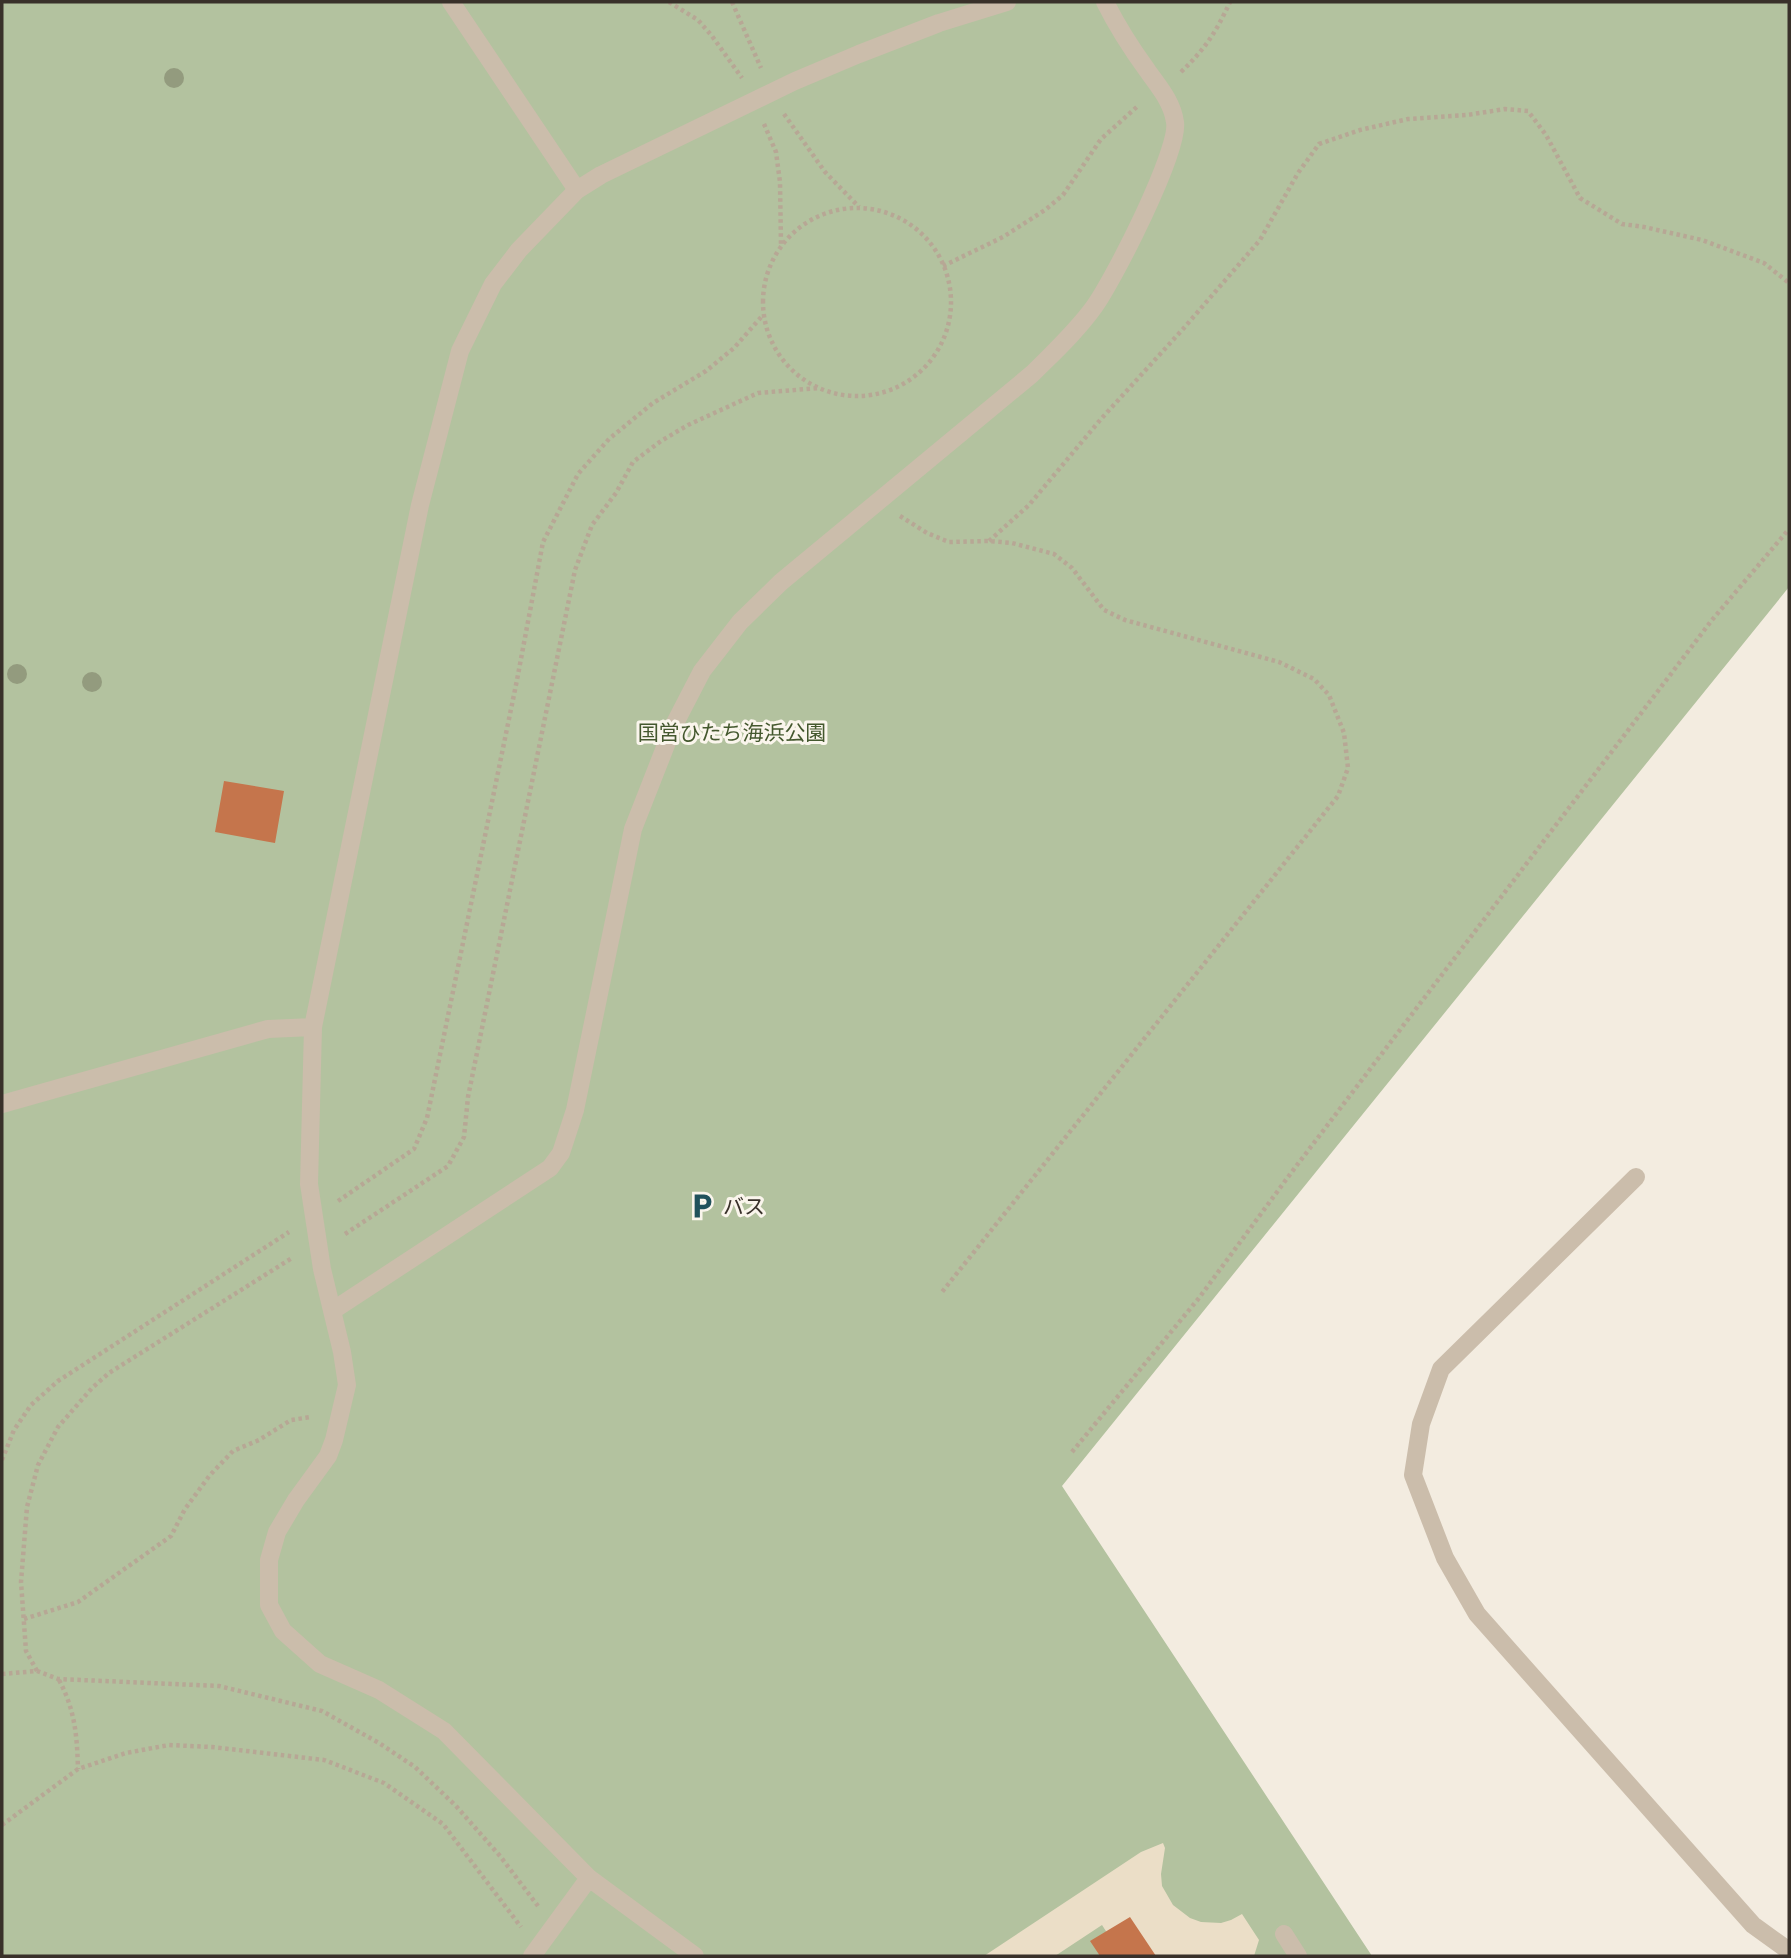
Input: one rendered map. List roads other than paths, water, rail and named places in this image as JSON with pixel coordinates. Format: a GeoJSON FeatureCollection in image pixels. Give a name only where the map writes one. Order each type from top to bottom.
{"type":"FeatureCollection","features":[{"type":"Feature","properties":{"kind":"street"},"geometry":{"type":"LineString","coordinates":[[451,2],[577,190]]}},
{"type":"Feature","properties":{"kind":"street"},"geometry":{"type":"LineString","coordinates":[[695,1956],[589,1878],[444,1731],[379,1690],[320,1664],[282,1631],[269,1605],[268,1584],[277,1532],[328,1456],[347,1385],[322,1269],[309,1184],[313,1027],[420,505],[460,351],[494,284],[520,250],[577,190],[601,175],[795,81],[939,23],[1007,2]]}},
{"type":"Feature","properties":{"kind":"street"},"geometry":{"type":"LineString","coordinates":[[332,1311],[550,1168],[561,1153],[575,1110],[633,828],[673,727],[702,671],[740,622],[781,582],[1032,374],[1095,306],[1126,251],[1167,160],[1176,124],[1162,89],[1117,26],[1105,2]]}},
{"type":"Feature","properties":{"kind":"street"},"geometry":{"type":"LineString","coordinates":[[2,1104],[268,1029],[313,1027]]}},
{"type":"Feature","properties":{"kind":"street"},"geometry":{"type":"LineString","coordinates":[[1636,1177],[1441,1369],[1420,1424],[1413,1475],[1444,1558],[1477,1614],[1753,1925],[1789,1951]]}},
{"type":"Feature","properties":{"kind":"street"},"geometry":{"type":"LineString","coordinates":[[532,1956],[589,1878]]}},
{"type":"Feature","properties":{"kind":"street"},"geometry":{"type":"LineString","coordinates":[[1284,1934],[1298,1956]]}},
{"type":"Feature","properties":{"kind":"place","name":"バス"},"geometry":{"type":"Point","coordinates":[702,1206]}},
{"type":"Feature","properties":{"kind":"park label","name":"国営ひたち海浜公園"},"geometry":{"type":"Point","coordinates":[732,732]}}]}
